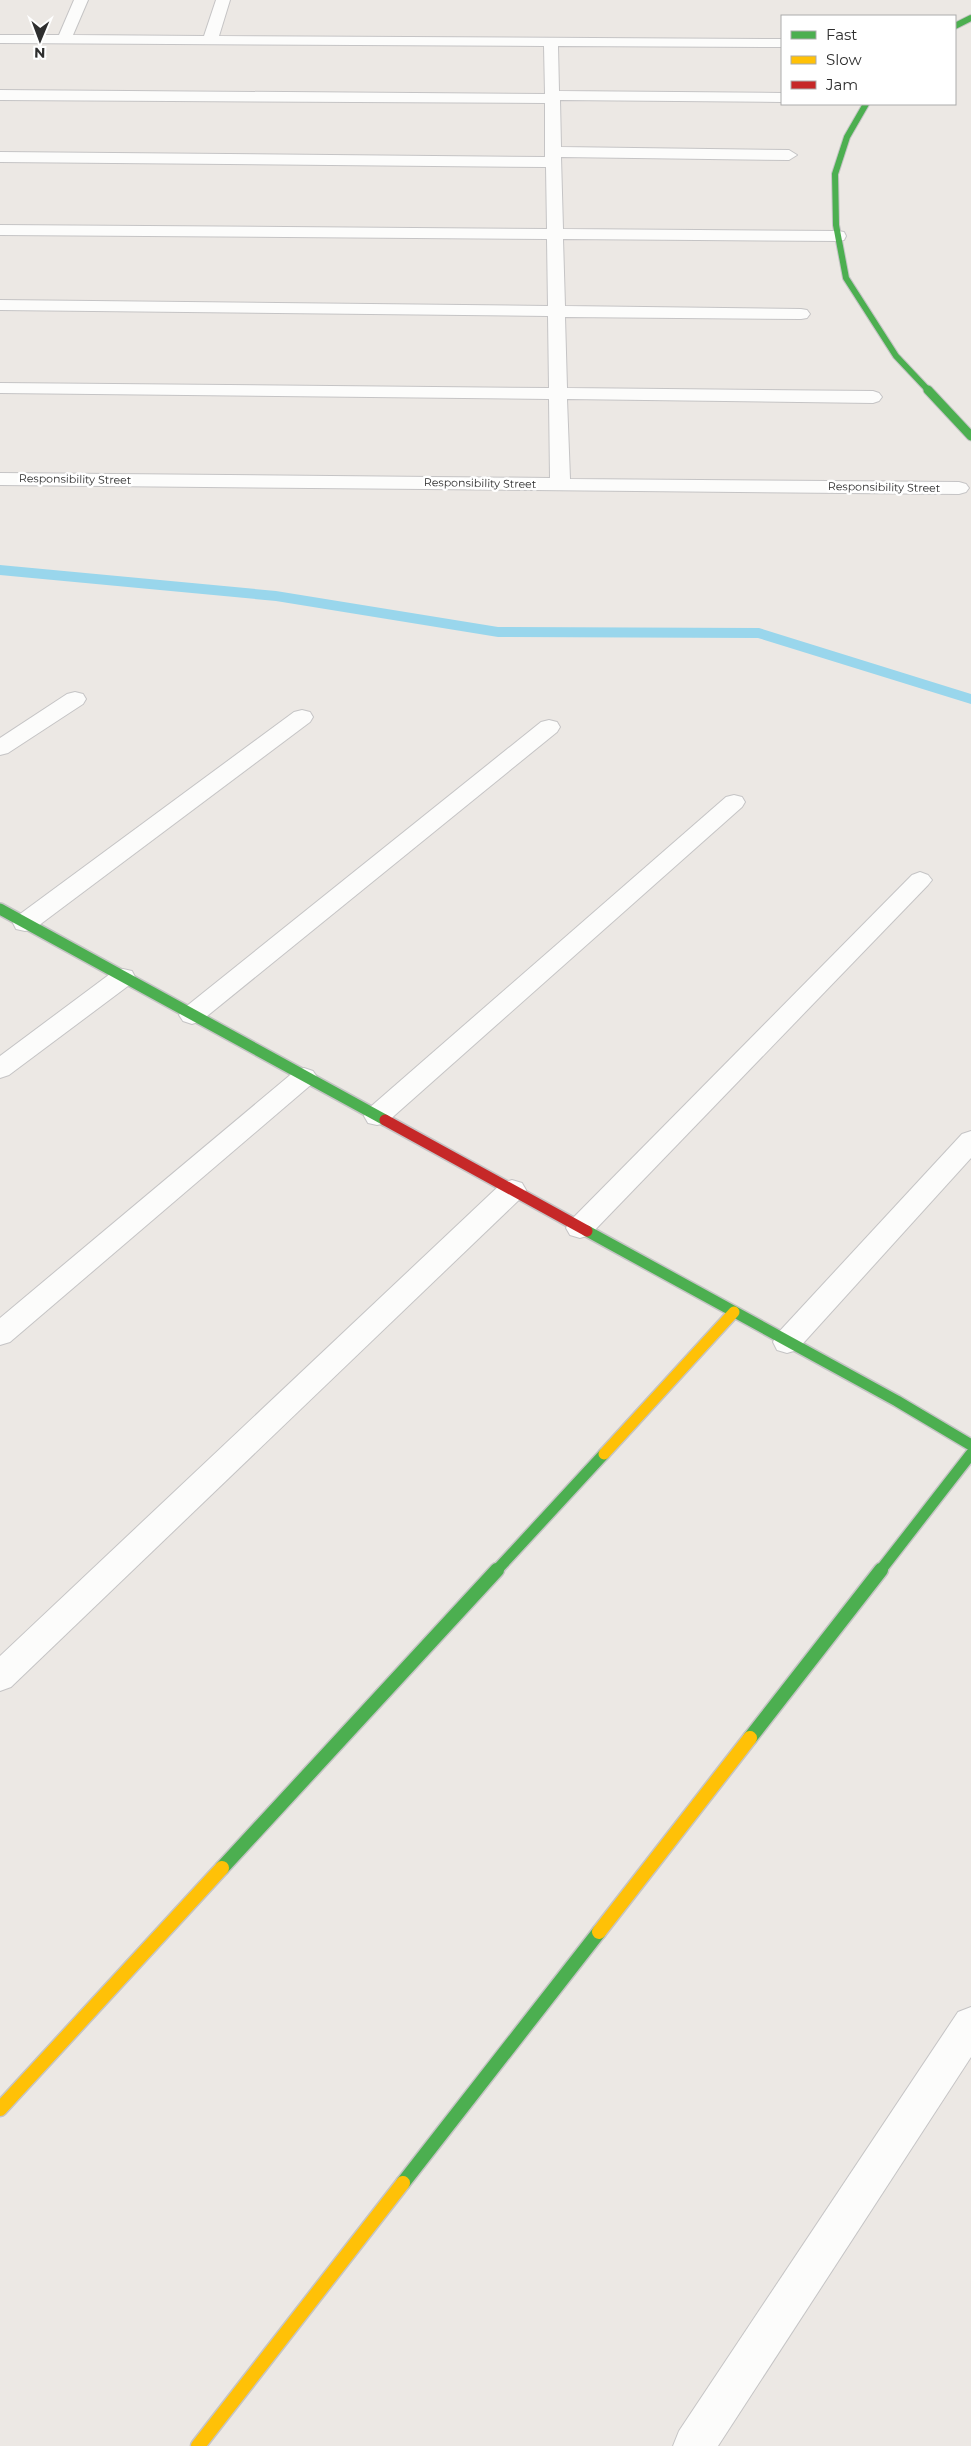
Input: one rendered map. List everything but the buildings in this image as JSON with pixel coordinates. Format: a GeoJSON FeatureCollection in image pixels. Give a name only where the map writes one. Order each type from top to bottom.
{"type":"FeatureCollection","features":[{"type":"Feature","properties":{"kind":"street"},"geometry":{"type":"LineString","coordinates":[[64,39],[81,0]]}},
{"type":"Feature","properties":{"kind":"street"},"geometry":{"type":"LineString","coordinates":[[210,40],[223,0]]}},
{"type":"Feature","properties":{"kind":"street"},"geometry":{"type":"LineString","coordinates":[[956,26],[971,18]]}},
{"type":"Feature","properties":{"kind":"street"},"geometry":{"type":"LineString","coordinates":[[0,39],[781,43]]}},
{"type":"Feature","properties":{"kind":"street"},"geometry":{"type":"LineString","coordinates":[[551,42],[560,484]]}},
{"type":"Feature","properties":{"kind":"street"},"geometry":{"type":"LineString","coordinates":[[0,95],[781,97]]}},
{"type":"Feature","properties":{"kind":"street"},"geometry":{"type":"LineString","coordinates":[[865,105],[847,137],[835,174],[838,236],[846,278],[896,356],[971,436]]}},
{"type":"Feature","properties":{"kind":"street"},"geometry":{"type":"LineString","coordinates":[[0,157],[789,155]]}},
{"type":"Feature","properties":{"kind":"street"},"geometry":{"type":"LineString","coordinates":[[0,230],[838,236]]}},
{"type":"Feature","properties":{"kind":"street"},"geometry":{"type":"LineString","coordinates":[[0,305],[801,314]]}},
{"type":"Feature","properties":{"kind":"street"},"geometry":{"type":"LineString","coordinates":[[0,388],[873,397]]}},
{"type":"Feature","properties":{"kind":"street","name":"Responsibility Street"},"geometry":{"type":"LineString","coordinates":[[0,479],[959,488]]}},
{"type":"Feature","properties":{"kind":"street"},"geometry":{"type":"LineString","coordinates":[[0,748],[74,699]]}},
{"type":"Feature","properties":{"kind":"street"},"geometry":{"type":"LineString","coordinates":[[25,923],[302,718]]}},
{"type":"Feature","properties":{"kind":"street"},"geometry":{"type":"LineString","coordinates":[[192,1015],[549,727]]}},
{"type":"Feature","properties":{"kind":"street"},"geometry":{"type":"LineString","coordinates":[[377,1116],[734,802]]}},
{"type":"Feature","properties":{"kind":"street"},"geometry":{"type":"LineString","coordinates":[[580,1228],[920,880]]}},
{"type":"Feature","properties":{"kind":"street"},"geometry":{"type":"LineString","coordinates":[[0,909],[734,1312],[971,1445]]}},
{"type":"Feature","properties":{"kind":"street"},"geometry":{"type":"LineString","coordinates":[[0,1069],[123,977]]}},
{"type":"Feature","properties":{"kind":"street"},"geometry":{"type":"LineString","coordinates":[[0,1334],[304,1077]]}},
{"type":"Feature","properties":{"kind":"street"},"geometry":{"type":"LineString","coordinates":[[787,1342],[971,1140]]}},
{"type":"Feature","properties":{"kind":"street"},"geometry":{"type":"LineString","coordinates":[[0,1677],[512,1190]]}},
{"type":"Feature","properties":{"kind":"street"},"geometry":{"type":"LineString","coordinates":[[0,2109],[734,1312]]}},
{"type":"Feature","properties":{"kind":"street"},"geometry":{"type":"LineString","coordinates":[[198,2446],[971,1454]]}},
{"type":"Feature","properties":{"kind":"street"},"geometry":{"type":"LineString","coordinates":[[694,2446],[971,2025]]}},
{"type":"Feature","properties":{"kind":"waterway"},"geometry":{"type":"LineString","coordinates":[[0,570],[276,596],[498,632],[759,633],[971,699]]}},
{"type":"Feature","properties":{"kind":"traffic: fast"},"geometry":{"type":"LineString","coordinates":[[956,26],[971,18]]}},
{"type":"Feature","properties":{"kind":"traffic: fast"},"geometry":{"type":"LineString","coordinates":[[865,105],[847,137],[835,174],[836,225],[846,278],[896,356],[971,436]]}},
{"type":"Feature","properties":{"kind":"traffic: fast"},"geometry":{"type":"LineString","coordinates":[[0,909],[385,1120]]}},
{"type":"Feature","properties":{"kind":"traffic: fast"},"geometry":{"type":"LineString","coordinates":[[587,1231],[897,1401],[971,1445]]}},
{"type":"Feature","properties":{"kind":"traffic: fast"},"geometry":{"type":"LineString","coordinates":[[222,1868],[604,1454]]}},
{"type":"Feature","properties":{"kind":"traffic: fast"},"geometry":{"type":"LineString","coordinates":[[750,1738],[971,1454]]}},
{"type":"Feature","properties":{"kind":"traffic: fast"},"geometry":{"type":"LineString","coordinates":[[403,2183],[599,1932]]}},
{"type":"Feature","properties":{"kind":"traffic: slow"},"geometry":{"type":"LineString","coordinates":[[604,1454],[734,1312]]}},
{"type":"Feature","properties":{"kind":"traffic: slow"},"geometry":{"type":"LineString","coordinates":[[599,1932],[750,1738]]}},
{"type":"Feature","properties":{"kind":"traffic: slow"},"geometry":{"type":"LineString","coordinates":[[0,2109],[222,1868]]}},
{"type":"Feature","properties":{"kind":"traffic: slow"},"geometry":{"type":"LineString","coordinates":[[198,2446],[403,2183]]}},
{"type":"Feature","properties":{"kind":"traffic: jam"},"geometry":{"type":"LineString","coordinates":[[385,1120],[587,1231]]}}]}
